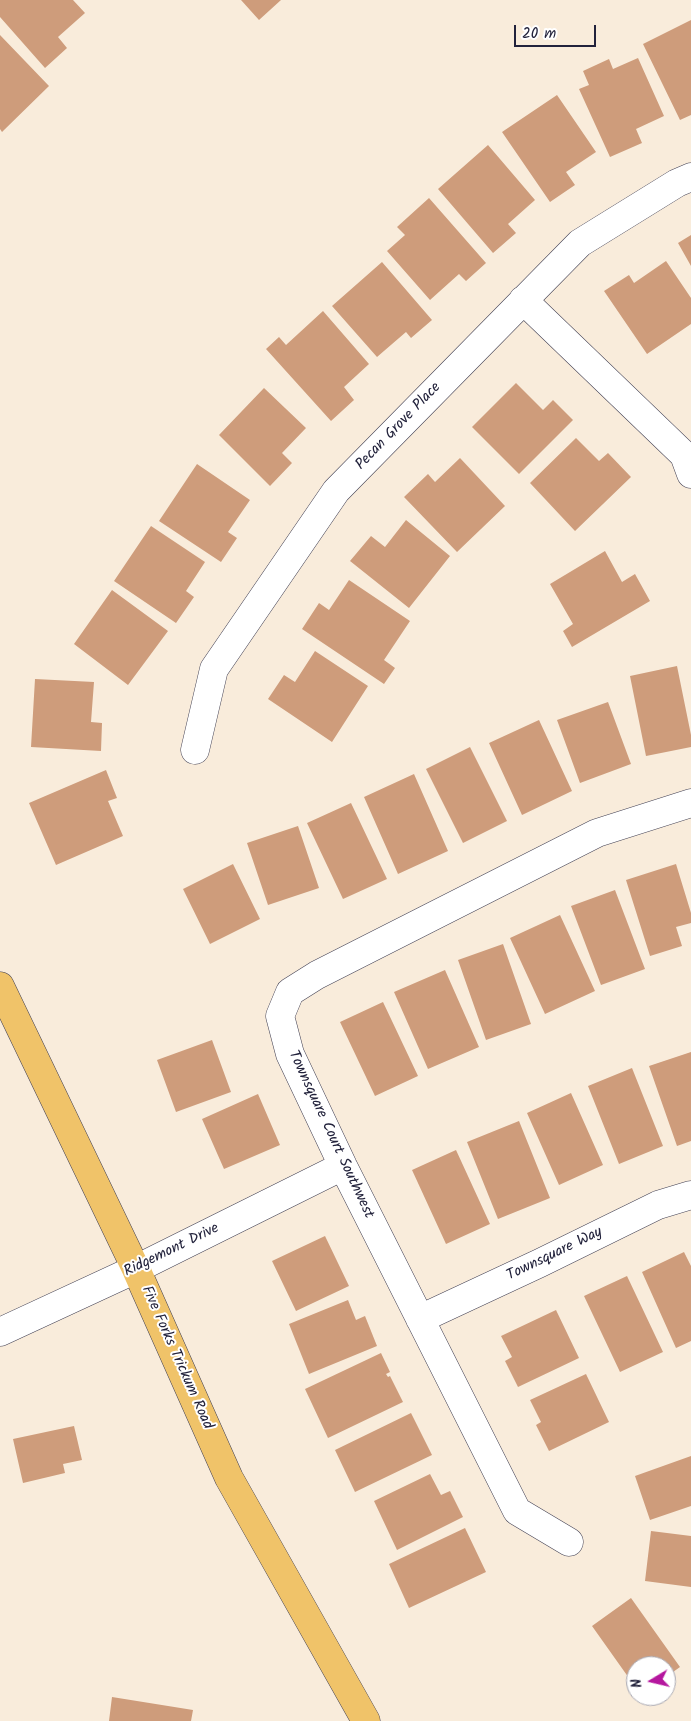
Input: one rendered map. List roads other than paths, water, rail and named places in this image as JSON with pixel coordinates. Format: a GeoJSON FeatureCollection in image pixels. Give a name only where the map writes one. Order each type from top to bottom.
{"type":"FeatureCollection","features":[{"type":"Feature","properties":{"kind":"main road","name":"Five Forks Trickum Road"},"geometry":{"type":"LineString","coordinates":[[0,986],[136,1269],[230,1478],[366,1721]]}},
{"type":"Feature","properties":{"kind":"street","name":"Pecan Grove Place"},"geometry":{"type":"LineString","coordinates":[[195,750],[214,669],[336,491],[580,242],[691,177]]}},
{"type":"Feature","properties":{"kind":"street"},"geometry":{"type":"LineString","coordinates":[[523,300],[684,455],[691,474]]}},
{"type":"Feature","properties":{"kind":"street","name":"Townsquare Court Southwest"},"geometry":{"type":"LineString","coordinates":[[569,1542],[517,1511],[343,1166],[290,1054],[280,1016],[290,992],[317,975],[597,833],[691,803]]}},
{"type":"Feature","properties":{"kind":"street","name":"Ridgemont Drive"},"geometry":{"type":"LineString","coordinates":[[0,1332],[136,1269],[343,1166]]}},
{"type":"Feature","properties":{"kind":"street","name":"Townsquare Way"},"geometry":{"type":"LineString","coordinates":[[420,1319],[658,1205],[691,1195]]}}]}
